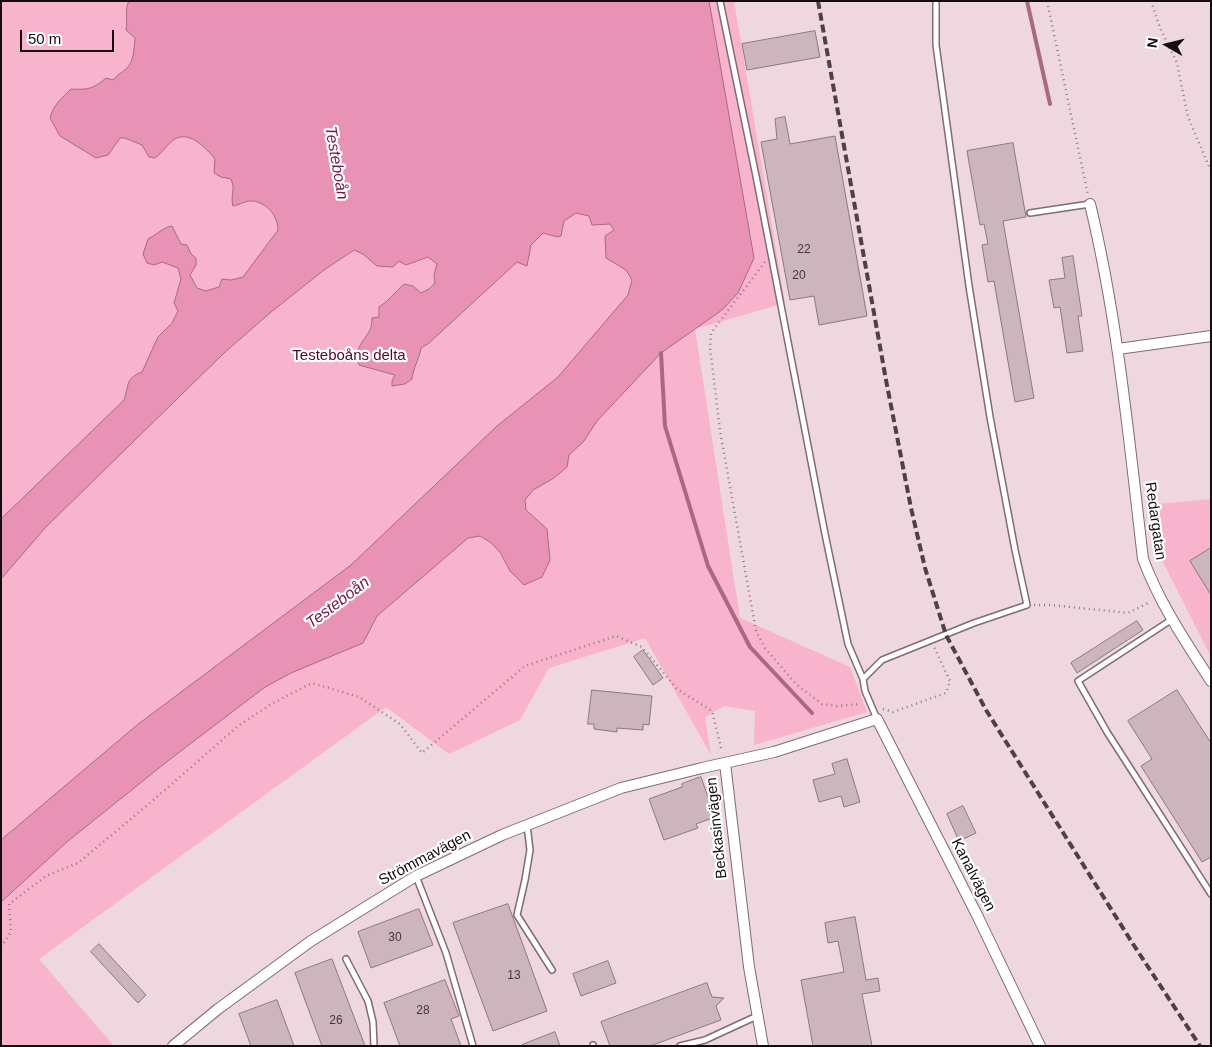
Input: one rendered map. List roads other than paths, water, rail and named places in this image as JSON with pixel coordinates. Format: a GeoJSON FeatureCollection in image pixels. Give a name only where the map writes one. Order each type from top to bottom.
{"type":"FeatureCollection","features":[{"type":"Feature","properties":{"kind":"street","name":"Redargatan"},"geometry":{"type":"LineString","coordinates":[[1090,204],[1118,349],[1143,559],[1154,587],[1171,620],[1211,681]]}},
{"type":"Feature","properties":{"kind":"street"},"geometry":{"type":"LineString","coordinates":[[1118,349],[1211,336]]}},
{"type":"Feature","properties":{"kind":"street","name":"Beckasinvägen"},"geometry":{"type":"LineString","coordinates":[[763,1046],[749,967],[725,763],[774,752],[877,719]]}},
{"type":"Feature","properties":{"kind":"street","name":"Kanalvägen"},"geometry":{"type":"LineString","coordinates":[[877,719],[977,915],[1040,1046]]}},
{"type":"Feature","properties":{"kind":"street","name":"Strömmavägen"},"geometry":{"type":"LineString","coordinates":[[172,1046],[218,1009],[312,941],[416,876],[502,835],[621,788],[725,763]]}},
{"type":"Feature","properties":{"kind":"lane"},"geometry":{"type":"LineString","coordinates":[[720,1],[848,644],[864,679],[865,691],[877,719]]}},
{"type":"Feature","properties":{"kind":"lane"},"geometry":{"type":"LineString","coordinates":[[864,679],[882,660],[974,623],[1027,606],[990,417],[969,286],[936,45],[936,1]]}},
{"type":"Feature","properties":{"kind":"lane"},"geometry":{"type":"LineString","coordinates":[[1030,212],[1090,204]]}},
{"type":"Feature","properties":{"kind":"lane"},"geometry":{"type":"LineString","coordinates":[[1171,620],[1078,681],[1107,732],[1211,894]]}},
{"type":"Feature","properties":{"kind":"lane"},"geometry":{"type":"LineString","coordinates":[[527,825],[530,850],[517,915],[552,970]]}},
{"type":"Feature","properties":{"kind":"lane"},"geometry":{"type":"LineString","coordinates":[[416,876],[446,953],[473,1046]]}},
{"type":"Feature","properties":{"kind":"lane"},"geometry":{"type":"LineString","coordinates":[[346,959],[368,1001],[373,1022],[374,1046]]}},
{"type":"Feature","properties":{"kind":"lane"},"geometry":{"type":"LineString","coordinates":[[680,1046],[705,1040],[758,1016]]}},
{"type":"Feature","properties":{"kind":"water","name":"Testeboån"},"geometry":{"type":"Polygon","coordinates":[[[129,1],[709,1],[754,258],[738,293],[722,310],[661,353],[597,421],[584,441],[569,455],[567,467],[554,478],[533,490],[525,500],[526,510],[547,529],[550,560],[542,577],[524,585],[510,571],[500,552],[490,542],[480,536],[468,538],[377,616],[363,643],[291,673],[265,687],[169,760],[68,841],[1,902],[1,840],[137,725],[351,565],[497,426],[558,377],[628,295],[632,280],[626,270],[606,258],[605,236],[614,230],[610,224],[592,225],[589,216],[576,213],[564,221],[561,236],[543,233],[531,245],[527,266],[517,262],[429,343],[421,348],[412,379],[405,384],[392,386],[395,375],[359,365],[358,350],[369,331],[372,318],[379,317],[379,307],[404,284],[413,286],[421,293],[429,289],[435,283],[434,275],[437,264],[428,257],[406,265],[399,261],[393,267],[377,266],[363,254],[354,250],[324,270],[271,312],[223,354],[45,528],[1,579],[1,519],[124,400],[130,380],[142,372],[158,337],[172,323],[178,311],[174,303],[181,279],[178,268],[162,262],[154,265],[147,263],[143,254],[148,239],[163,229],[172,226],[181,244],[187,245],[191,254],[196,258],[196,265],[190,275],[197,288],[206,291],[219,287],[222,279],[231,280],[243,277],[278,230],[278,225],[271,211],[258,202],[251,201],[233,206],[231,179],[214,173],[215,159],[202,145],[190,138],[178,138],[172,141],[155,158],[149,157],[142,145],[125,138],[120,138],[108,155],[96,158],[60,136],[50,118],[53,109],[61,99],[71,89],[90,88],[106,78],[113,80],[131,63],[135,38],[126,30],[129,1]]]}},
{"type":"Feature","properties":{"kind":"waterway"},"geometry":{"type":"LineString","coordinates":[[1027,1],[1050,104]]}},
{"type":"Feature","properties":{"kind":"waterway"},"geometry":{"type":"LineString","coordinates":[[661,353],[665,426],[708,566],[750,647],[812,713]]}},
{"type":"Feature","properties":{"kind":"railway"},"geometry":{"type":"LineString","coordinates":[[818,1],[911,508],[925,568],[946,635],[986,710],[1133,944],[1200,1046]]}},
{"type":"Feature","properties":{"kind":"park label","name":"Testeboåns delta"},"geometry":{"type":"Point","coordinates":[349,356]}}]}
